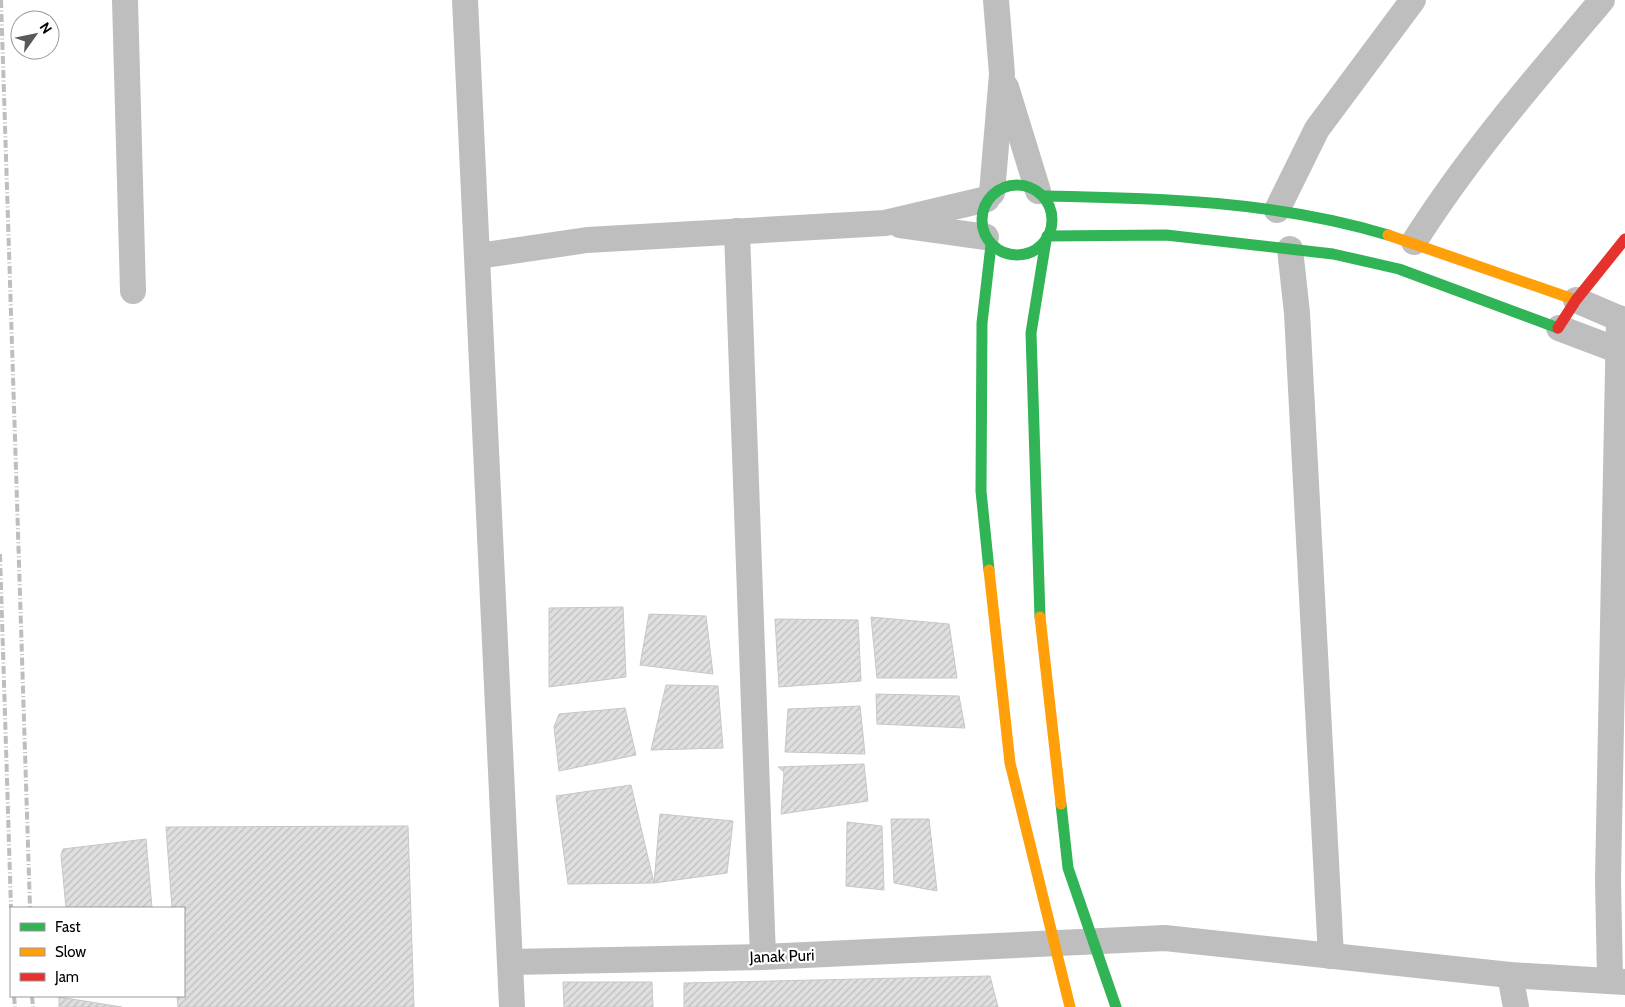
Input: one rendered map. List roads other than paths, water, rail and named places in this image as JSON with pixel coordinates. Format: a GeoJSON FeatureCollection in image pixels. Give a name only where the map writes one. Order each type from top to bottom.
{"type":"FeatureCollection","features":[{"type":"Feature","properties":{"kind":"street"},"geometry":{"type":"LineString","coordinates":[[125,0],[133,291]]}},
{"type":"Feature","properties":{"kind":"street"},"geometry":{"type":"LineString","coordinates":[[465,0],[512,1007]]}},
{"type":"Feature","properties":{"kind":"street"},"geometry":{"type":"LineString","coordinates":[[996,0],[1002,74],[990,196],[981,218],[982,230],[989,241],[1002,252],[1013,255],[1026,254],[1037,249],[1047,238],[1166,235],[1333,254],[1399,269],[1622,352]]}},
{"type":"Feature","properties":{"kind":"street"},"geometry":{"type":"LineString","coordinates":[[1277,210],[1317,129],[1413,0]]}},
{"type":"Feature","properties":{"kind":"street"},"geometry":{"type":"LineString","coordinates":[[1414,242],[1445,192],[1497,125],[1602,0]]}},
{"type":"Feature","properties":{"kind":"street"},"geometry":{"type":"LineString","coordinates":[[1002,74],[1041,194],[1052,216],[1031,333],[1040,626],[1068,868],[1116,1007]]}},
{"type":"Feature","properties":{"kind":"street"},"geometry":{"type":"LineString","coordinates":[[478,256],[587,240],[885,223],[990,196],[1010,184],[1027,185],[1041,194],[1163,199],[1277,210],[1313,216],[1414,242],[1576,300],[1622,320],[1608,870],[1618,981]]}},
{"type":"Feature","properties":{"kind":"street"},"geometry":{"type":"LineString","coordinates":[[885,223],[989,241]]}},
{"type":"Feature","properties":{"kind":"street"},"geometry":{"type":"LineString","coordinates":[[737,231],[763,957]]}},
{"type":"Feature","properties":{"kind":"street"},"geometry":{"type":"LineString","coordinates":[[1559,328],[1576,300],[1625,239]]}},
{"type":"Feature","properties":{"kind":"street"},"geometry":{"type":"LineString","coordinates":[[989,241],[982,323],[981,491],[1010,764],[1070,1007]]}},
{"type":"Feature","properties":{"kind":"street"},"geometry":{"type":"LineString","coordinates":[[1290,249],[1297,323],[1331,956]]}},
{"type":"Feature","properties":{"kind":"street","name":"Janak Puri"},"geometry":{"type":"LineString","coordinates":[[511,962],[763,957],[1054,945],[1165,938],[1510,975],[1618,981]]}},
{"type":"Feature","properties":{"kind":"street"},"geometry":{"type":"LineString","coordinates":[[1510,975],[1516,1007]]}},
{"type":"Feature","properties":{"kind":"railway"},"geometry":{"type":"LineString","coordinates":[[1,0],[30,907]]}},
{"type":"Feature","properties":{"kind":"railway"},"geometry":{"type":"LineString","coordinates":[[0,554],[11,907]]}},
{"type":"Feature","properties":{"kind":"railway"},"geometry":{"type":"LineString","coordinates":[[14,997],[15,1007]]}},
{"type":"Feature","properties":{"kind":"railway"},"geometry":{"type":"LineString","coordinates":[[32,997],[33,1007]]}}]}
